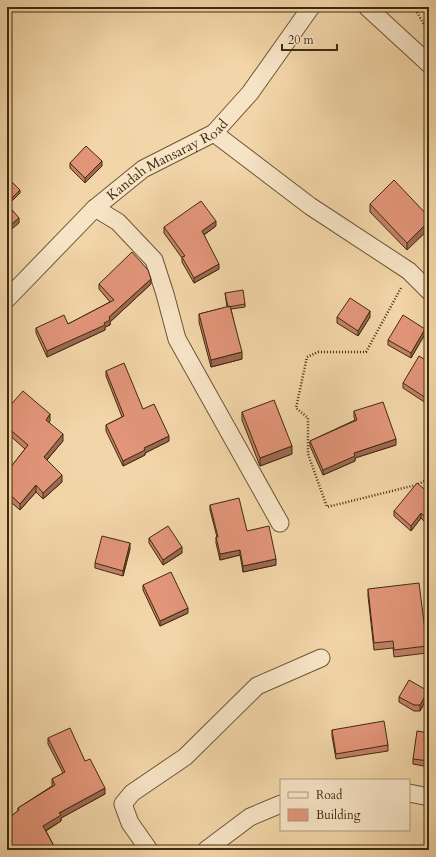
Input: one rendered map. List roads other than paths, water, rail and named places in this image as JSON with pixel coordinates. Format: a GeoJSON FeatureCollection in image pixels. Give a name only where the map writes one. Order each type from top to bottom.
{"type":"FeatureCollection","features":[{"type":"Feature","properties":{"kind":"street","name":"Kandah Mansaray Road"},"geometry":{"type":"LineString","coordinates":[[7,300],[95,208],[143,169],[214,133],[250,93],[311,7]]}},
{"type":"Feature","properties":{"kind":"street"},"geometry":{"type":"LineString","coordinates":[[367,7],[429,64]]}},
{"type":"Feature","properties":{"kind":"street"},"geometry":{"type":"LineString","coordinates":[[214,133],[310,206],[409,271],[429,291]]}},
{"type":"Feature","properties":{"kind":"street"},"geometry":{"type":"LineString","coordinates":[[95,208],[118,222],[154,260],[177,339],[280,523]]}},
{"type":"Feature","properties":{"kind":"street"},"geometry":{"type":"LineString","coordinates":[[149,850],[130,823],[123,804],[132,793],[185,757],[257,686],[321,658]]}},
{"type":"Feature","properties":{"kind":"street"},"geometry":{"type":"LineString","coordinates":[[410,792],[429,796]]}},
{"type":"Feature","properties":{"kind":"street"},"geometry":{"type":"LineString","coordinates":[[206,850],[250,817],[280,804]]}}]}
